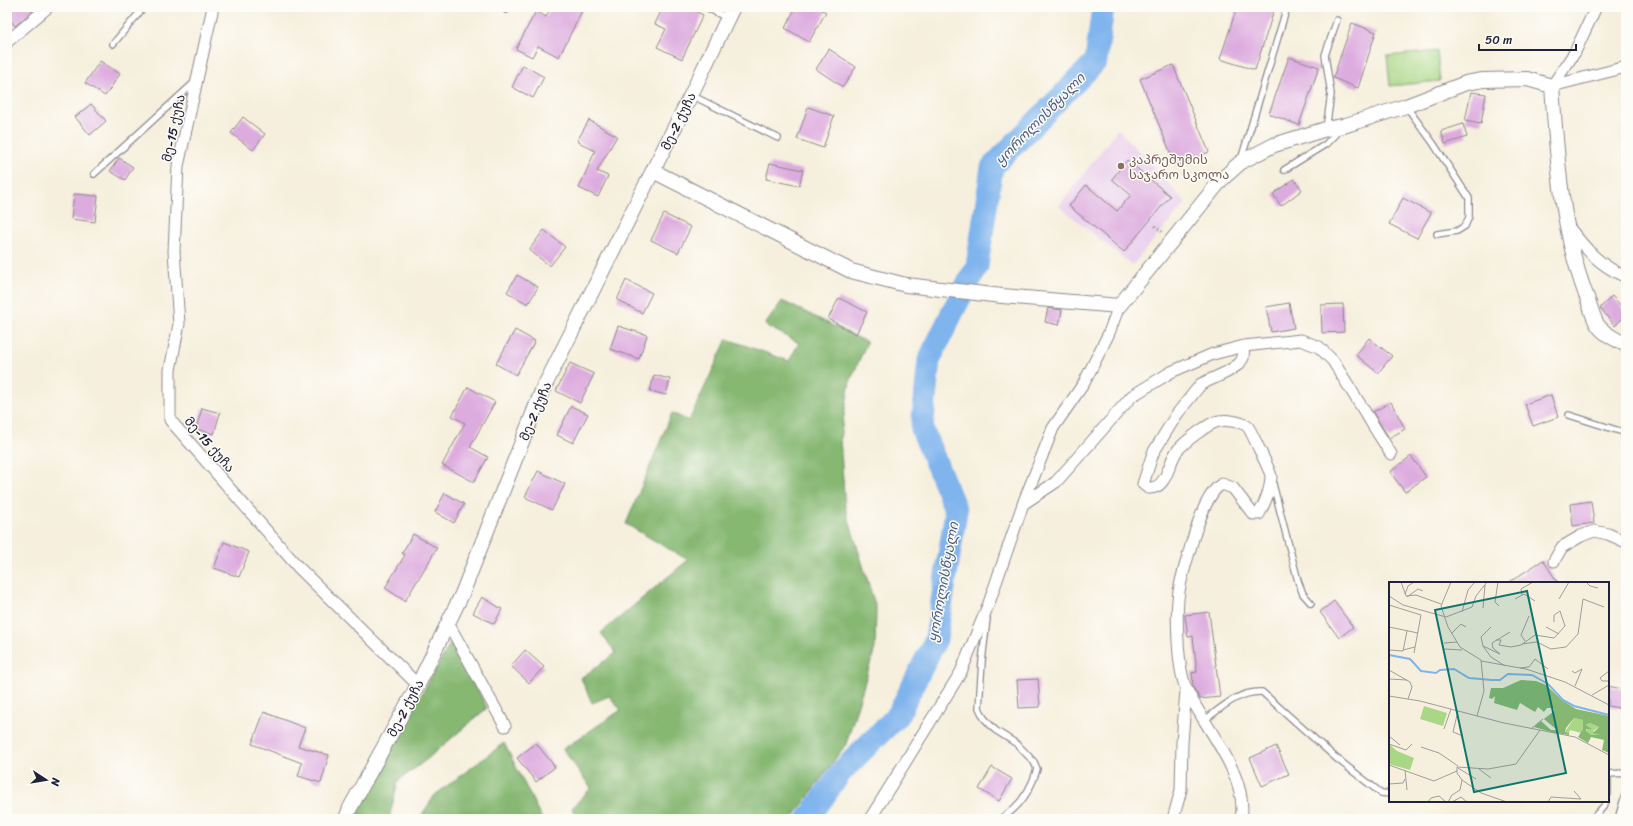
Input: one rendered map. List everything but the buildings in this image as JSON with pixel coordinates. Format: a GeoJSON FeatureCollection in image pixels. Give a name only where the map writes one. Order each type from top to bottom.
{"type":"FeatureCollection","features":[{"type":"Feature","properties":{"kind":"street"},"geometry":{"type":"LineString","coordinates":[[7,42],[48,7]]}},
{"type":"Feature","properties":{"kind":"street","name":"მე-15 ქუჩა"},"geometry":{"type":"LineString","coordinates":[[213,7],[178,166],[174,250],[179,324],[170,370],[170,420],[298,567],[418,685]]}},
{"type":"Feature","properties":{"kind":"street"},"geometry":{"type":"LineString","coordinates":[[1596,7],[1575,52],[1552,86],[1555,128],[1566,224],[1579,276],[1597,324],[1606,334],[1626,345]]}},
{"type":"Feature","properties":{"kind":"street","name":"მე-2 ქუჩა"},"geometry":{"type":"LineString","coordinates":[[346,819],[350,808],[418,685],[462,594],[542,392],[691,95],[730,13]]}},
{"type":"Feature","properties":{"kind":"street"},"geometry":{"type":"LineString","coordinates":[[870,819],[961,672],[988,603],[1023,504],[1053,428],[1084,383],[1109,333],[1119,306],[1221,180],[1241,162],[1274,145],[1326,129],[1344,126],[1406,106],[1466,83],[1483,80],[1527,79],[1552,86],[1626,66]]}},
{"type":"Feature","properties":{"kind":"street"},"geometry":{"type":"LineString","coordinates":[[653,171],[852,271],[906,285],[1002,296],[1119,306]]}},
{"type":"Feature","properties":{"kind":"street"},"geometry":{"type":"LineString","coordinates":[[1566,224],[1591,255],[1613,271],[1626,277]]}},
{"type":"Feature","properties":{"kind":"street"},"geometry":{"type":"LineString","coordinates":[[1023,504],[1056,482],[1132,396],[1171,372],[1213,354],[1244,346],[1301,340],[1319,347],[1333,361],[1391,454]]}},
{"type":"Feature","properties":{"kind":"street"},"geometry":{"type":"LineString","coordinates":[[1241,819],[1242,811],[1240,793],[1226,757],[1186,690],[1181,675],[1177,626],[1179,587],[1200,516],[1216,487],[1222,484],[1233,488],[1253,514],[1259,514],[1266,503],[1271,476],[1248,427],[1240,422],[1218,421],[1204,427],[1177,451],[1161,485],[1154,489],[1148,488],[1143,484],[1153,453],[1176,414],[1201,384],[1228,372],[1239,364],[1243,358],[1244,346]]}},
{"type":"Feature","properties":{"kind":"street"},"geometry":{"type":"LineString","coordinates":[[1554,561],[1562,547],[1581,536],[1594,531],[1608,534],[1626,542]]}},
{"type":"Feature","properties":{"kind":"street"},"geometry":{"type":"LineString","coordinates":[[448,623],[505,726]]}},
{"type":"Feature","properties":{"kind":"street"},"geometry":{"type":"LineString","coordinates":[[1173,819],[1181,790],[1182,743],[1186,690]]}},
{"type":"Feature","properties":{"kind":"lane"},"geometry":{"type":"LineString","coordinates":[[113,44],[144,7]]}},
{"type":"Feature","properties":{"kind":"lane"},"geometry":{"type":"LineString","coordinates":[[706,7],[730,13]]}},
{"type":"Feature","properties":{"kind":"lane"},"geometry":{"type":"LineString","coordinates":[[1241,162],[1287,7]]}},
{"type":"Feature","properties":{"kind":"lane"},"geometry":{"type":"LineString","coordinates":[[1326,129],[1331,94],[1325,55],[1337,20]]}},
{"type":"Feature","properties":{"kind":"lane"},"geometry":{"type":"LineString","coordinates":[[94,174],[197,79]]}},
{"type":"Feature","properties":{"kind":"lane"},"geometry":{"type":"LineString","coordinates":[[691,95],[778,138]]}},
{"type":"Feature","properties":{"kind":"lane"},"geometry":{"type":"LineString","coordinates":[[1406,106],[1469,198],[1469,217],[1465,226],[1457,231],[1437,234]]}},
{"type":"Feature","properties":{"kind":"lane"},"geometry":{"type":"LineString","coordinates":[[1284,170],[1326,144],[1344,126]]}},
{"type":"Feature","properties":{"kind":"lane"},"geometry":{"type":"LineString","coordinates":[[1569,415],[1626,433]]}},
{"type":"Feature","properties":{"kind":"lane"},"geometry":{"type":"LineString","coordinates":[[1271,476],[1298,581],[1303,594],[1311,603]]}},
{"type":"Feature","properties":{"kind":"lane"},"geometry":{"type":"LineString","coordinates":[[988,603],[979,708],[984,718],[995,730],[1017,744],[1034,762],[1038,769],[1035,779],[1021,803],[1000,819]]}},
{"type":"Feature","properties":{"kind":"lane"},"geometry":{"type":"LineString","coordinates":[[1205,720],[1231,700],[1252,691],[1262,692],[1336,758],[1381,793],[1389,794]]}},
{"type":"Feature","properties":{"kind":"lane"},"geometry":{"type":"LineString","coordinates":[[1609,773],[1626,773]]}},
{"type":"Feature","properties":{"kind":"lane"},"geometry":{"type":"LineString","coordinates":[[1618,819],[1626,792]]}},
{"type":"Feature","properties":{"kind":"lane"},"geometry":{"type":"LineString","coordinates":[[1592,819],[1604,806],[1606,802]]}},
{"type":"Feature","properties":{"kind":"shaded area","name":"კაპრეშუმის საჯარო სკოლა"},"geometry":{"type":"Polygon","coordinates":[[[1118,129],[1186,203],[1132,265],[1059,206],[1118,129]]]}},
{"type":"Feature","properties":{"kind":"green space"},"geometry":{"type":"Polygon","coordinates":[[[1437,51],[1440,81],[1390,86],[1387,56],[1437,51]]]}},
{"type":"Feature","properties":{"kind":"green space"},"geometry":{"type":"Polygon","coordinates":[[[782,301],[867,342],[850,382],[840,438],[845,507],[876,608],[875,648],[846,744],[792,819],[576,819],[572,808],[591,788],[563,749],[621,710],[609,696],[592,703],[581,678],[616,653],[601,633],[688,560],[626,524],[672,413],[689,421],[727,339],[789,361],[799,343],[765,325],[782,301]]]}},
{"type":"Feature","properties":{"kind":"green space"},"geometry":{"type":"Polygon","coordinates":[[[452,640],[487,708],[426,760],[398,781],[389,819],[355,819],[359,806],[452,640]]]}},
{"type":"Feature","properties":{"kind":"green space"},"geometry":{"type":"Polygon","coordinates":[[[504,743],[542,819],[419,819],[435,795],[504,743]]]}},
{"type":"Feature","properties":{"kind":"waterway","name":"ყოროლისწყალი"},"geometry":{"type":"LineString","coordinates":[[808,819],[841,772],[898,715],[936,639],[956,511],[922,429],[929,360],[977,266],[992,167],[1096,61],[1103,7]]}},
{"type":"Feature","properties":{"kind":"waterway"},"geometry":{"type":"LineString","coordinates":[[526,408],[536,389]]}},
{"type":"Feature","properties":{"kind":"place","name":"კაპრეშუმის საჯარო სკოლა"},"geometry":{"type":"Point","coordinates":[1121,166]}}]}
